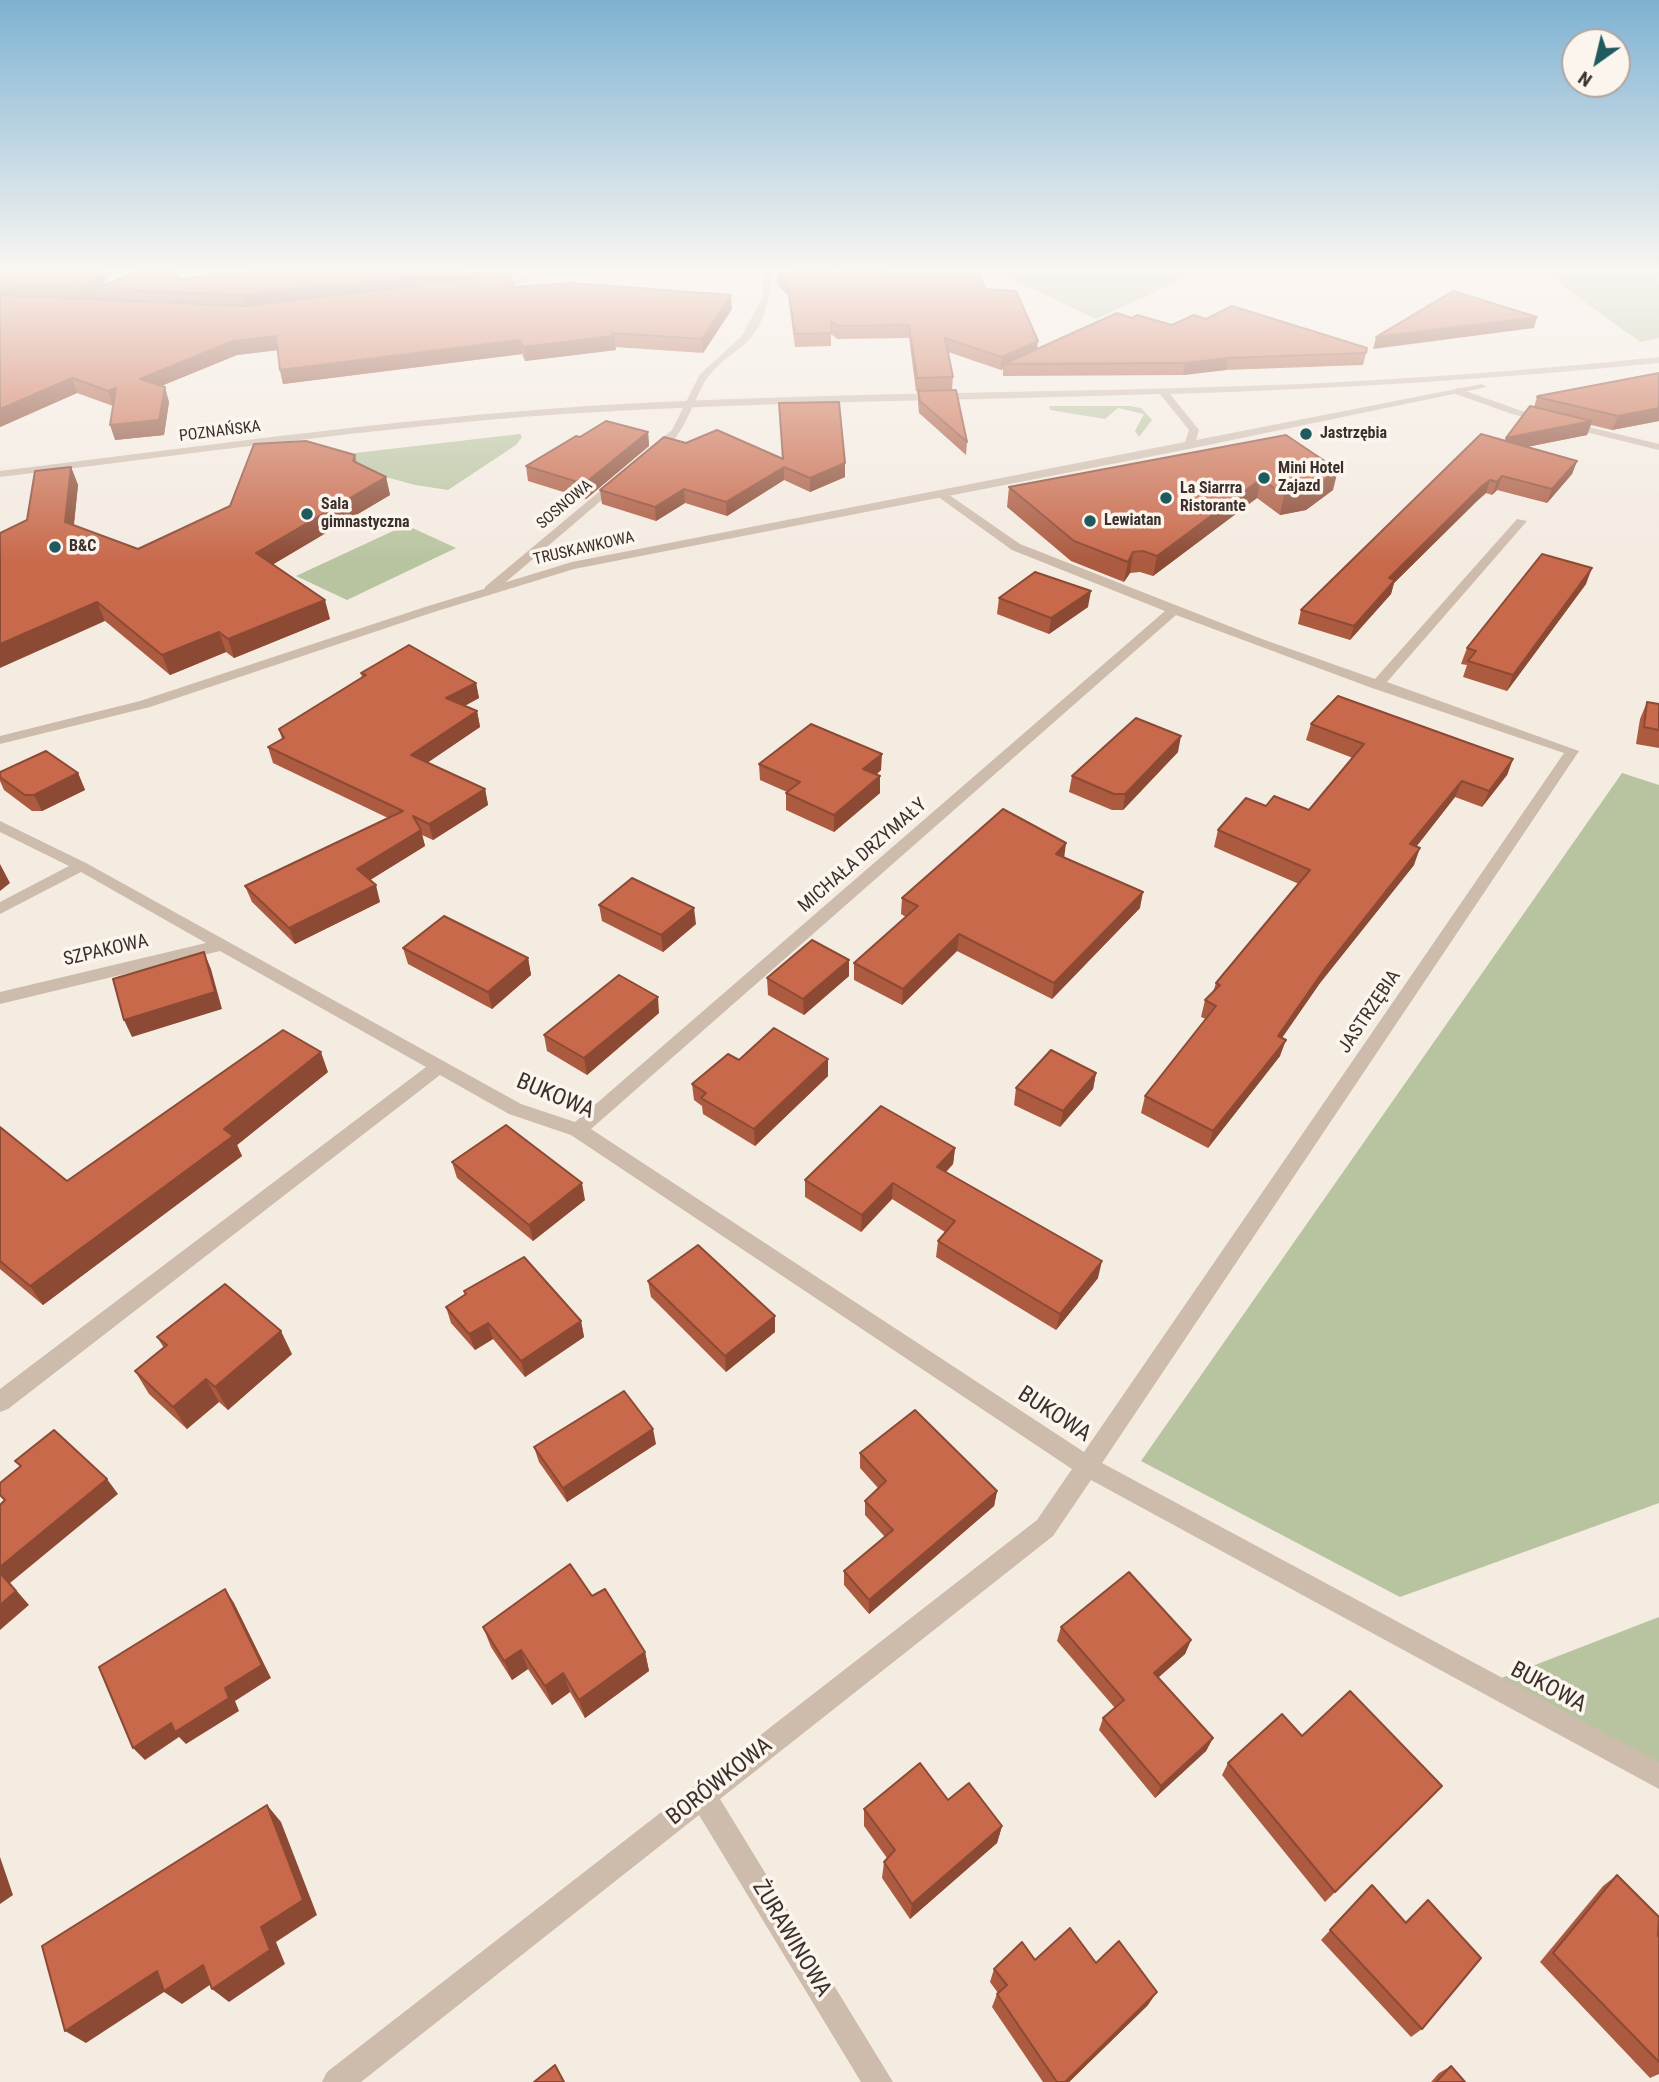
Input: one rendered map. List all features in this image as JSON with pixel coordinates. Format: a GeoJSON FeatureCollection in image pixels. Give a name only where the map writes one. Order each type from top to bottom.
{"type":"FeatureCollection","features":[{"type":"Feature","properties":{"kind":"street"},"geometry":{"type":"LineString","coordinates":[[645,458],[676,432],[703,376],[712,368]]}},
{"type":"Feature","properties":{"kind":"street","name":"POZNAŃSKA"},"geometry":{"type":"LineString","coordinates":[[0,474],[445,421],[690,404],[1363,385],[1589,368]]}},
{"type":"Feature","properties":{"kind":"street","name":"TRUSKAWKOWA"},"geometry":{"type":"LineString","coordinates":[[0,740],[157,699],[489,590],[596,561],[1565,371]]}},
{"type":"Feature","properties":{"kind":"street"},"geometry":{"type":"LineString","coordinates":[[1457,391],[1516,412],[1659,447]]}},
{"type":"Feature","properties":{"kind":"street"},"geometry":{"type":"LineString","coordinates":[[1163,392],[1194,430],[1189,446]]}},
{"type":"Feature","properties":{"kind":"street","name":"SOSNOWA"},"geometry":{"type":"LineString","coordinates":[[489,590],[624,476]]}},
{"type":"Feature","properties":{"kind":"street","name":"JASTRZĘBIA"},"geometry":{"type":"LineString","coordinates":[[941,494],[1016,548],[1173,611],[1377,685],[1572,751],[1087,1466]]}},
{"type":"Feature","properties":{"kind":"street"},"geometry":{"type":"LineString","coordinates":[[1377,685],[1521,521]]}},
{"type":"Feature","properties":{"kind":"street","name":"MICHAŁA DRZYMAŁY"},"geometry":{"type":"LineString","coordinates":[[578,1130],[1173,611]]}},
{"type":"Feature","properties":{"kind":"street","name":"BUKOWA"},"geometry":{"type":"LineString","coordinates":[[0,826],[81,866],[515,1109],[578,1130],[1087,1466],[1659,1776]]}},
{"type":"Feature","properties":{"kind":"street"},"geometry":{"type":"LineString","coordinates":[[0,909],[81,866]]}},
{"type":"Feature","properties":{"kind":"street","name":"SZPAKOWA"},"geometry":{"type":"LineString","coordinates":[[0,998],[222,944]]}},
{"type":"Feature","properties":{"kind":"street"},"geometry":{"type":"LineString","coordinates":[[0,1402],[440,1066]]}},
{"type":"Feature","properties":{"kind":"street","name":"BORÓWKOWA"},"geometry":{"type":"LineString","coordinates":[[337,2082],[1045,1528],[1087,1466]]}},
{"type":"Feature","properties":{"kind":"street","name":"ŻURAWINOWA"},"geometry":{"type":"LineString","coordinates":[[703,1796],[878,2082]]}},
{"type":"Feature","properties":{"kind":"green space"},"geometry":{"type":"Polygon","coordinates":[[[1049,406],[1130,406],[1141,408],[1152,420],[1139,437],[1135,431],[1144,414],[1118,408],[1105,419],[1050,410],[1049,406]]]}},
{"type":"Feature","properties":{"kind":"green space"},"geometry":{"type":"Polygon","coordinates":[[[520,434],[522,437],[516,445],[448,490],[415,485],[338,464],[355,453],[520,434]]]}},
{"type":"Feature","properties":{"kind":"green space"},"geometry":{"type":"Polygon","coordinates":[[[406,525],[456,548],[347,600],[296,576],[406,525]]]}},
{"type":"Feature","properties":{"kind":"green space"},"geometry":{"type":"Polygon","coordinates":[[[1622,773],[1659,785],[1659,1503],[1400,1597],[1141,1461],[1622,773]]]}},
{"type":"Feature","properties":{"kind":"green space"},"geometry":{"type":"Polygon","coordinates":[[[1659,1617],[1659,1771],[1491,1682],[1659,1617]]]}},
{"type":"Feature","properties":{"kind":"building"},"geometry":{"type":"Polygon","coordinates":[[[0,368],[167,368],[140,379],[165,387],[159,420],[110,425],[116,388],[108,391],[72,378],[0,409],[0,368]]]}},
{"type":"Feature","properties":{"kind":"building"},"geometry":{"type":"Polygon","coordinates":[[[916,368],[951,368],[953,377],[917,378],[916,368]]]}},
{"type":"Feature","properties":{"kind":"building"},"geometry":{"type":"Polygon","coordinates":[[[1659,373],[1659,408],[1618,416],[1537,397],[1538,396],[1659,373]]]}},
{"type":"Feature","properties":{"kind":"building"},"geometry":{"type":"Polygon","coordinates":[[[956,390],[967,442],[920,401],[918,391],[956,390]]]}},
{"type":"Feature","properties":{"kind":"building"},"geometry":{"type":"Polygon","coordinates":[[[839,402],[845,463],[810,478],[784,467],[726,502],[684,489],[655,507],[600,490],[664,437],[686,443],[717,430],[783,459],[779,403],[839,402]]]}},
{"type":"Feature","properties":{"kind":"building"},"geometry":{"type":"Polygon","coordinates":[[[1530,406],[1592,421],[1506,438],[1530,406]]]}},
{"type":"Feature","properties":{"kind":"building"},"geometry":{"type":"Polygon","coordinates":[[[606,421],[648,432],[584,484],[526,466],[576,436],[580,437],[606,421]]]}},
{"type":"Feature","properties":{"kind":"building"},"geometry":{"type":"Polygon","coordinates":[[[1481,434],[1577,461],[1552,489],[1502,476],[1497,482],[1490,480],[1389,578],[1395,580],[1354,626],[1301,610],[1481,434]]]}},
{"type":"Feature","properties":{"kind":"building"},"geometry":{"type":"Polygon","coordinates":[[[1286,435],[1338,470],[1311,490],[1284,495],[1261,479],[1157,556],[1143,551],[1133,552],[1128,562],[1074,541],[1009,487],[1286,435]]]}},
{"type":"Feature","properties":{"kind":"building"},"geometry":{"type":"Polygon","coordinates":[[[306,441],[355,455],[353,461],[386,477],[256,553],[325,600],[228,639],[219,632],[162,655],[97,602],[0,644],[0,533],[27,520],[35,471],[71,467],[65,522],[138,549],[230,506],[254,444],[306,441]]]}},
{"type":"Feature","properties":{"kind":"building"},"geometry":{"type":"Polygon","coordinates":[[[1542,554],[1592,568],[1513,675],[1468,661],[1476,651],[1467,648],[1542,554]]]}},
{"type":"Feature","properties":{"kind":"building"},"geometry":{"type":"Polygon","coordinates":[[[1035,572],[1091,591],[1051,618],[999,598],[1035,572]]]}},
{"type":"Feature","properties":{"kind":"building"},"geometry":{"type":"Polygon","coordinates":[[[409,645],[476,683],[446,698],[477,711],[411,755],[485,789],[429,824],[413,816],[421,830],[357,869],[376,885],[289,928],[245,886],[403,811],[268,747],[284,738],[279,729],[366,675],[361,673],[409,645]]]}},
{"type":"Feature","properties":{"kind":"building"},"geometry":{"type":"Polygon","coordinates":[[[1338,696],[1513,759],[1489,791],[1462,781],[1410,844],[1420,848],[1326,967],[1278,1036],[1286,1040],[1213,1131],[1145,1096],[1216,1006],[1205,1000],[1220,985],[1216,983],[1310,870],[1218,830],[1246,798],[1266,806],[1274,796],[1309,810],[1364,744],[1311,724],[1338,696]]]}},
{"type":"Feature","properties":{"kind":"building"},"geometry":{"type":"Polygon","coordinates":[[[1647,702],[1659,704],[1659,730],[1644,727],[1647,702]]]}},
{"type":"Feature","properties":{"kind":"building"},"geometry":{"type":"Polygon","coordinates":[[[1136,718],[1181,736],[1125,794],[1114,794],[1072,776],[1136,718]]]}},
{"type":"Feature","properties":{"kind":"building"},"geometry":{"type":"Polygon","coordinates":[[[811,724],[882,754],[863,769],[880,776],[834,815],[786,793],[800,782],[759,764],[811,724]]]}},
{"type":"Feature","properties":{"kind":"building"},"geometry":{"type":"Polygon","coordinates":[[[46,751],[78,773],[34,795],[25,795],[0,777],[0,772],[46,751]]]}},
{"type":"Feature","properties":{"kind":"building"},"geometry":{"type":"Polygon","coordinates":[[[1003,809],[1066,843],[1056,854],[1143,892],[1054,983],[959,934],[903,989],[854,963],[918,906],[902,898],[1003,809]]]}},
{"type":"Feature","properties":{"kind":"building"},"geometry":{"type":"Polygon","coordinates":[[[632,878],[694,908],[661,935],[599,905],[632,878]]]}},
{"type":"Feature","properties":{"kind":"building"},"geometry":{"type":"Polygon","coordinates":[[[444,916],[528,958],[488,992],[403,948],[444,916]]]}},
{"type":"Feature","properties":{"kind":"building"},"geometry":{"type":"Polygon","coordinates":[[[812,940],[849,960],[803,999],[767,978],[812,940]]]}},
{"type":"Feature","properties":{"kind":"building"},"geometry":{"type":"Polygon","coordinates":[[[204,952],[215,992],[124,1020],[113,979],[204,952]]]}},
{"type":"Feature","properties":{"kind":"building"},"geometry":{"type":"Polygon","coordinates":[[[619,975],[658,997],[584,1058],[544,1035],[619,975]]]}},
{"type":"Feature","properties":{"kind":"building"},"geometry":{"type":"Polygon","coordinates":[[[774,1028],[828,1059],[754,1129],[701,1098],[706,1093],[692,1084],[728,1054],[739,1060],[774,1028]]]}},
{"type":"Feature","properties":{"kind":"building"},"geometry":{"type":"Polygon","coordinates":[[[283,1030],[321,1052],[224,1129],[233,1136],[30,1286],[0,1261],[0,1127],[67,1181],[283,1030]]]}},
{"type":"Feature","properties":{"kind":"building"},"geometry":{"type":"Polygon","coordinates":[[[1051,1050],[1096,1073],[1063,1111],[1016,1088],[1051,1050]]]}},
{"type":"Feature","properties":{"kind":"building"},"geometry":{"type":"Polygon","coordinates":[[[881,1106],[955,1148],[937,1167],[1102,1261],[1060,1314],[938,1241],[955,1221],[893,1183],[862,1215],[805,1180],[881,1106]]]}},
{"type":"Feature","properties":{"kind":"building"},"geometry":{"type":"Polygon","coordinates":[[[506,1125],[582,1183],[529,1225],[452,1162],[506,1125]]]}},
{"type":"Feature","properties":{"kind":"building"},"geometry":{"type":"Polygon","coordinates":[[[698,1245],[775,1316],[725,1356],[648,1281],[698,1245]]]}},
{"type":"Feature","properties":{"kind":"building"},"geometry":{"type":"Polygon","coordinates":[[[524,1257],[581,1321],[521,1361],[488,1323],[469,1334],[446,1307],[466,1294],[464,1291],[524,1257]]]}},
{"type":"Feature","properties":{"kind":"building"},"geometry":{"type":"Polygon","coordinates":[[[225,1284],[281,1331],[215,1387],[206,1379],[173,1407],[135,1371],[167,1345],[157,1337],[225,1284]]]}},
{"type":"Feature","properties":{"kind":"building"},"geometry":{"type":"Polygon","coordinates":[[[624,1391],[653,1429],[563,1488],[534,1447],[624,1391]]]}},
{"type":"Feature","properties":{"kind":"building"},"geometry":{"type":"Polygon","coordinates":[[[915,1410],[997,1491],[869,1600],[844,1571],[893,1530],[865,1501],[886,1481],[860,1453],[915,1410]]]}},
{"type":"Feature","properties":{"kind":"building"},"geometry":{"type":"Polygon","coordinates":[[[54,1430],[107,1479],[0,1567],[0,1505],[5,1500],[0,1495],[0,1483],[21,1466],[15,1461],[54,1430]]]}},
{"type":"Feature","properties":{"kind":"building"},"geometry":{"type":"Polygon","coordinates":[[[570,1564],[592,1596],[605,1589],[645,1652],[579,1700],[563,1673],[545,1686],[521,1650],[504,1661],[483,1627],[570,1564]]]}},
{"type":"Feature","properties":{"kind":"building"},"geometry":{"type":"Polygon","coordinates":[[[1129,1572],[1191,1640],[1154,1673],[1213,1738],[1161,1786],[1103,1718],[1124,1700],[1061,1627],[1129,1572]]]}},
{"type":"Feature","properties":{"kind":"building"},"geometry":{"type":"Polygon","coordinates":[[[0,1573],[16,1591],[0,1605],[0,1573]]]}},
{"type":"Feature","properties":{"kind":"building"},"geometry":{"type":"Polygon","coordinates":[[[225,1589],[262,1665],[225,1688],[229,1698],[175,1732],[171,1723],[133,1748],[99,1667],[225,1589]]]}},
{"type":"Feature","properties":{"kind":"building"},"geometry":{"type":"Polygon","coordinates":[[[1350,1691],[1442,1786],[1335,1892],[1228,1763],[1282,1714],[1302,1736],[1350,1691]]]}},
{"type":"Feature","properties":{"kind":"building"},"geometry":{"type":"Polygon","coordinates":[[[920,1763],[948,1800],[969,1783],[1002,1826],[912,1904],[884,1862],[895,1850],[864,1809],[920,1763]]]}},
{"type":"Feature","properties":{"kind":"building"},"geometry":{"type":"Polygon","coordinates":[[[267,1805],[303,1900],[261,1927],[270,1950],[212,1989],[203,1965],[164,1991],[157,1971],[65,2031],[42,1946],[267,1805]]]}},
{"type":"Feature","properties":{"kind":"building"},"geometry":{"type":"Polygon","coordinates":[[[1617,1875],[1659,1917],[1659,2062],[1553,1953],[1617,1875]]]}},
{"type":"Feature","properties":{"kind":"building"},"geometry":{"type":"Polygon","coordinates":[[[1372,1885],[1406,1923],[1428,1900],[1481,1958],[1422,2029],[1330,1930],[1372,1885]]]}},
{"type":"Feature","properties":{"kind":"building"},"geometry":{"type":"Polygon","coordinates":[[[1070,1928],[1096,1963],[1119,1941],[1157,1992],[1065,2082],[1057,2082],[997,1994],[1007,1985],[994,1969],[1022,1942],[1035,1960],[1070,1928]]]}},
{"type":"Feature","properties":{"kind":"building"},"geometry":{"type":"Polygon","coordinates":[[[555,2065],[564,2082],[534,2082],[555,2065]]]}},
{"type":"Feature","properties":{"kind":"building"},"geometry":{"type":"Polygon","coordinates":[[[1451,2066],[1465,2082],[1436,2082],[1451,2066]]]}},
{"type":"Feature","properties":{"kind":"place","name":"Jastrzębia"},"geometry":{"type":"Point","coordinates":[1306,434]}},
{"type":"Feature","properties":{"kind":"place","name":"Mini Hotel Zajazd"},"geometry":{"type":"Point","coordinates":[1264,478]}},
{"type":"Feature","properties":{"kind":"place","name":"La Siarrra Ristorante"},"geometry":{"type":"Point","coordinates":[1166,498]}},
{"type":"Feature","properties":{"kind":"place","name":"Sala gimnastyczna"},"geometry":{"type":"Point","coordinates":[307,514]}},
{"type":"Feature","properties":{"kind":"place","name":"Lewiatan"},"geometry":{"type":"Point","coordinates":[1090,521]}},
{"type":"Feature","properties":{"kind":"place","name":"B&C"},"geometry":{"type":"Point","coordinates":[55,547]}}]}
